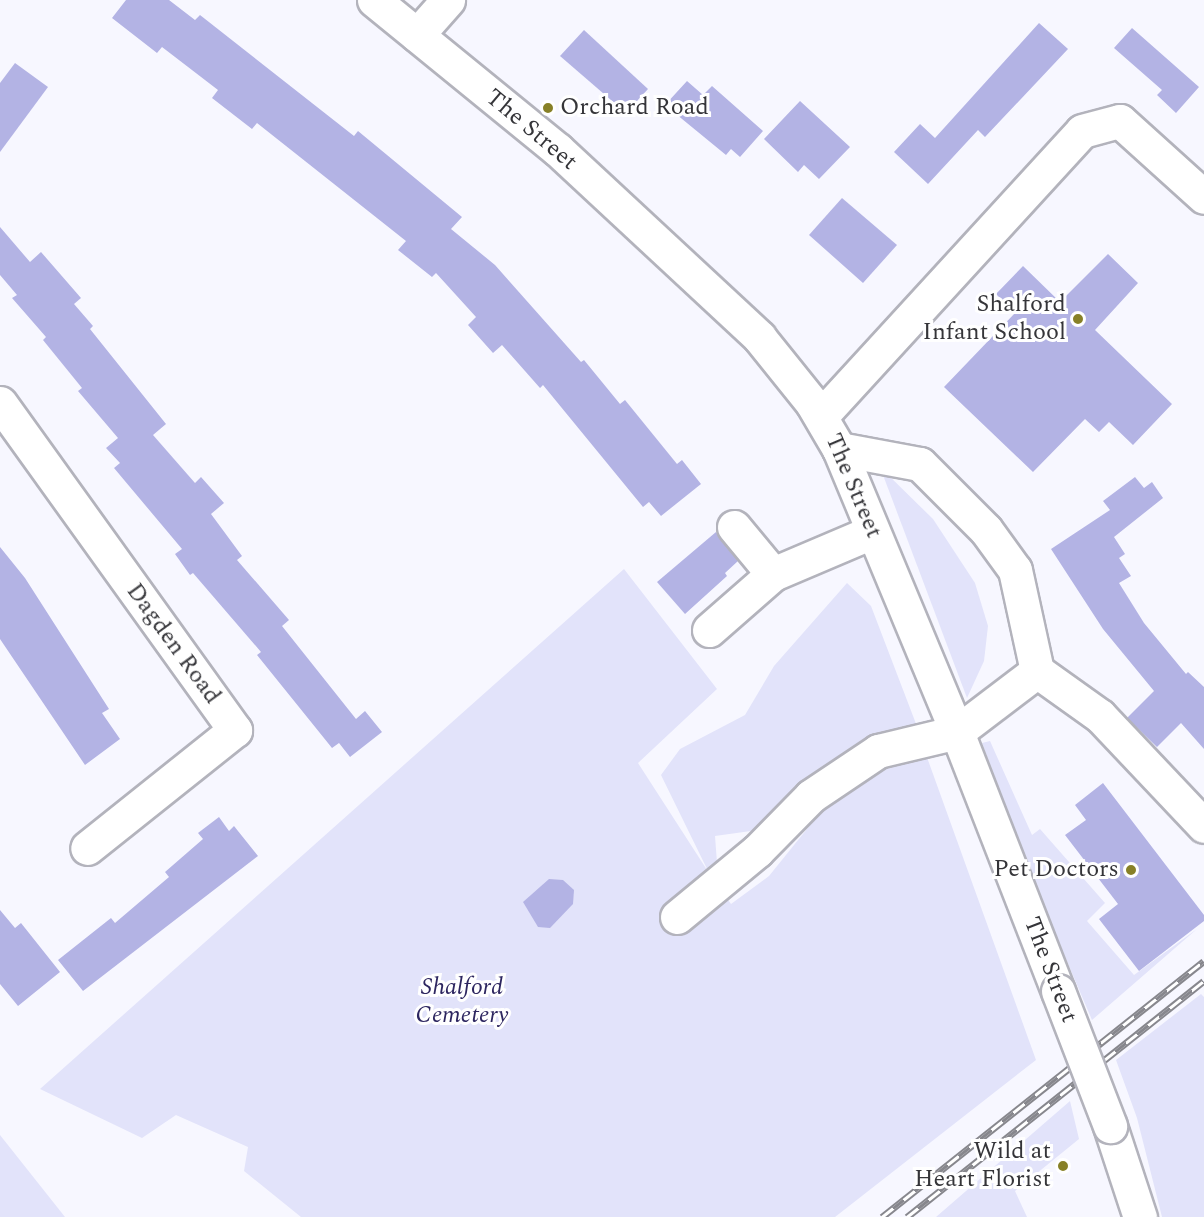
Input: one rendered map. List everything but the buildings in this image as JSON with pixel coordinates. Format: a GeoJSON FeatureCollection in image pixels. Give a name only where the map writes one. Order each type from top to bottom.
{"type":"FeatureCollection","features":[{"type":"Feature","properties":{"kind":"street","name":"The Street"},"geometry":{"type":"LineString","coordinates":[[374,0],[558,150],[759,337],[821,416],[839,449],[957,732],[1110,1126],[1140,1217]]}},
{"type":"Feature","properties":{"kind":"street"},"geometry":{"type":"LineString","coordinates":[[417,35],[448,0]]}},
{"type":"Feature","properties":{"kind":"street"},"geometry":{"type":"LineString","coordinates":[[821,416],[1082,131],[1120,121],[1204,197]]}},
{"type":"Feature","properties":{"kind":"street","name":"Dagden Road"},"geometry":{"type":"LineString","coordinates":[[0,404],[235,730],[87,848]]}},
{"type":"Feature","properties":{"kind":"street"},"geometry":{"type":"LineString","coordinates":[[839,449],[920,464],[986,530],[1015,570],[1037,671],[1100,716],[1204,826]]}},
{"type":"Feature","properties":{"kind":"street"},"geometry":{"type":"LineString","coordinates":[[734,527],[773,573]]}},
{"type":"Feature","properties":{"kind":"street"},"geometry":{"type":"LineString","coordinates":[[709,630],[773,573],[872,532]]}},
{"type":"Feature","properties":{"kind":"street"},"geometry":{"type":"LineString","coordinates":[[677,917],[757,851],[811,796],[878,752],[957,732],[1037,671]]}},
{"type":"Feature","properties":{"kind":"green space"},"geometry":{"type":"Polygon","coordinates":[[[880,467],[933,519],[975,583],[988,626],[984,661],[967,698],[880,467]]]}},
{"type":"Feature","properties":{"kind":"green space","name":"Shalford Cemetery"},"geometry":{"type":"Polygon","coordinates":[[[624,569],[717,689],[638,763],[709,873],[661,775],[680,749],[745,715],[774,666],[847,583],[871,606],[918,729],[758,830],[715,836],[718,876],[713,879],[731,904],[769,876],[832,798],[877,765],[924,749],[1036,1060],[835,1217],[301,1217],[244,1171],[248,1147],[176,1115],[142,1138],[40,1089],[624,569]]]}},
{"type":"Feature","properties":{"kind":"green space"},"geometry":{"type":"Polygon","coordinates":[[[990,741],[1032,835],[1040,829],[1105,903],[1087,921],[1134,975],[1197,929],[1092,1020],[1031,877],[982,743],[990,741]]]}},
{"type":"Feature","properties":{"kind":"green space"},"geometry":{"type":"Polygon","coordinates":[[[1201,994],[1204,997],[1204,1217],[1162,1217],[1137,1118],[1116,1060],[1201,994]]]}},
{"type":"Feature","properties":{"kind":"green space"},"geometry":{"type":"Polygon","coordinates":[[[1070,1101],[1079,1139],[1015,1191],[1027,1217],[936,1217],[1070,1101]]]}},
{"type":"Feature","properties":{"kind":"green space"},"geometry":{"type":"Polygon","coordinates":[[[0,1135],[65,1217],[0,1217],[0,1135]]]}},
{"type":"Feature","properties":{"kind":"railway"},"geometry":{"type":"LineString","coordinates":[[882,1217],[1204,961]]}},
{"type":"Feature","properties":{"kind":"railway"},"geometry":{"type":"LineString","coordinates":[[907,1217],[1204,981]]}},
{"type":"Feature","properties":{"kind":"place","name":"Orchard Road"},"geometry":{"type":"Point","coordinates":[548,108]}},
{"type":"Feature","properties":{"kind":"place","name":"Shalford Infant School"},"geometry":{"type":"Point","coordinates":[1078,319]}},
{"type":"Feature","properties":{"kind":"place","name":"Pet Doctors"},"geometry":{"type":"Point","coordinates":[1131,870]}},
{"type":"Feature","properties":{"kind":"place","name":"Wild at Heart Florist"},"geometry":{"type":"Point","coordinates":[1063,1166]}}]}
